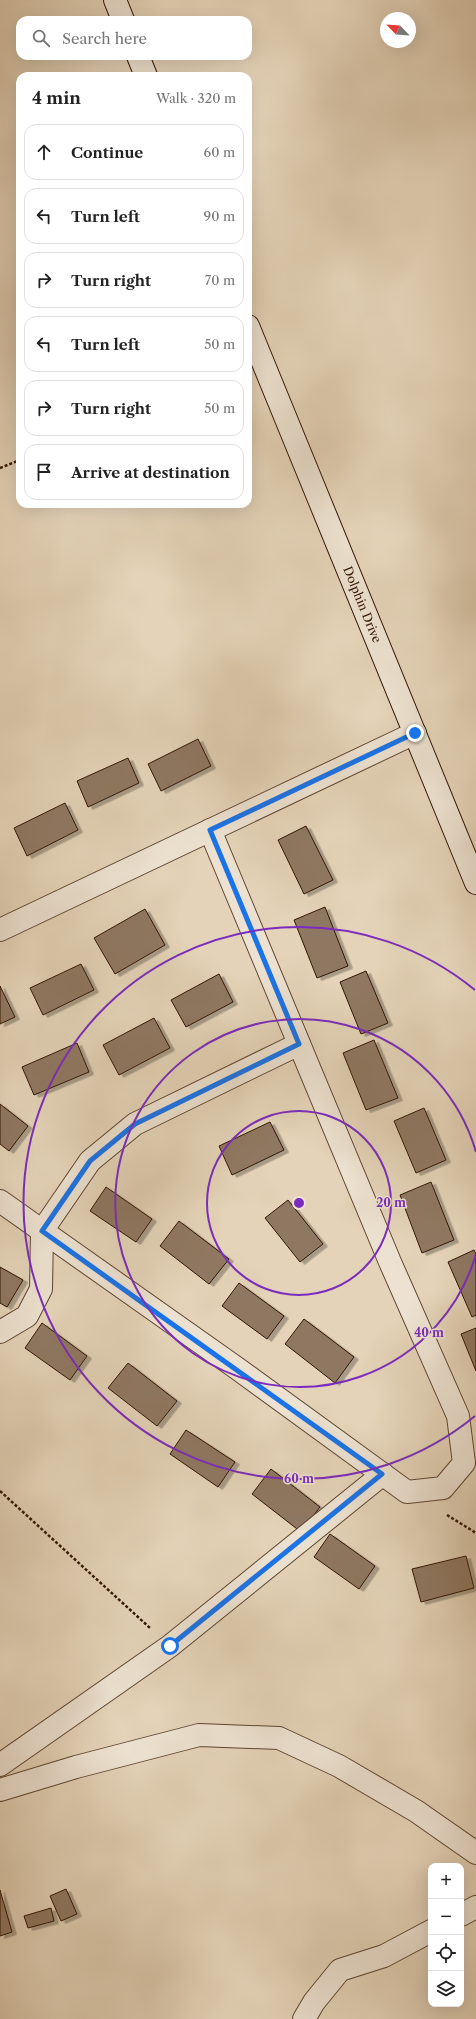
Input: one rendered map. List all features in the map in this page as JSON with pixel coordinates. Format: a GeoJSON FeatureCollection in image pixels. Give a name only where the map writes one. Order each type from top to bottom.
{"type":"FeatureCollection","features":[{"type":"Feature","properties":{"kind":"street"},"geometry":{"type":"LineString","coordinates":[[115,0],[121,16]]}},
{"type":"Feature","properties":{"kind":"street"},"geometry":{"type":"LineString","coordinates":[[140,60],[144,72]]}},
{"type":"Feature","properties":{"kind":"street","name":"Dolphin Drive"},"geometry":{"type":"LineString","coordinates":[[252,336],[476,883]]}},
{"type":"Feature","properties":{"kind":"street"},"geometry":{"type":"LineString","coordinates":[[0,930],[415,733]]}},
{"type":"Feature","properties":{"kind":"street"},"geometry":{"type":"LineString","coordinates":[[0,1201],[407,1492],[443,1488],[464,1463],[458,1416],[390,1262],[210,830]]}},
{"type":"Feature","properties":{"kind":"street"},"geometry":{"type":"LineString","coordinates":[[0,1332],[27,1316],[41,1289],[42,1231],[90,1161],[135,1124],[299,1044]]}},
{"type":"Feature","properties":{"kind":"street"},"geometry":{"type":"LineString","coordinates":[[0,1765],[170,1646],[382,1474]]}},
{"type":"Feature","properties":{"kind":"street"},"geometry":{"type":"LineString","coordinates":[[0,1790],[76,1767],[200,1735],[279,1738],[340,1766],[416,1812],[476,1852]]}},
{"type":"Feature","properties":{"kind":"street"},"geometry":{"type":"LineString","coordinates":[[464,1913],[476,1907]]}},
{"type":"Feature","properties":{"kind":"street"},"geometry":{"type":"LineString","coordinates":[[304,2019],[314,2002],[340,1970],[384,1956],[428,1933]]}},
{"type":"Feature","properties":{"kind":"path"},"geometry":{"type":"LineString","coordinates":[[0,468],[16,462]]}},
{"type":"Feature","properties":{"kind":"path"},"geometry":{"type":"LineString","coordinates":[[0,1491],[170,1646]]}},
{"type":"Feature","properties":{"kind":"building"},"geometry":{"type":"Polygon","coordinates":[[[198,739],[211,766],[161,791],[148,764],[198,739]]]}},
{"type":"Feature","properties":{"kind":"building"},"geometry":{"type":"Polygon","coordinates":[[[128,758],[139,783],[88,807],[77,781],[128,758]]]}},
{"type":"Feature","properties":{"kind":"building"},"geometry":{"type":"Polygon","coordinates":[[[65,803],[78,830],[27,856],[14,828],[65,803]]]}},
{"type":"Feature","properties":{"kind":"building"},"geometry":{"type":"Polygon","coordinates":[[[306,826],[333,880],[304,894],[278,840],[306,826]]]}},
{"type":"Feature","properties":{"kind":"building"},"geometry":{"type":"Polygon","coordinates":[[[325,907],[348,966],[317,978],[294,920],[325,907]]]}},
{"type":"Feature","properties":{"kind":"building"},"geometry":{"type":"Polygon","coordinates":[[[145,909],[165,945],[115,974],[94,938],[145,909]]]}},
{"type":"Feature","properties":{"kind":"building"},"geometry":{"type":"Polygon","coordinates":[[[81,964],[94,990],[43,1015],[30,988],[81,964]]]}},
{"type":"Feature","properties":{"kind":"building"},"geometry":{"type":"Polygon","coordinates":[[[366,971],[388,1023],[361,1034],[340,982],[366,971]]]}},
{"type":"Feature","properties":{"kind":"building"},"geometry":{"type":"Polygon","coordinates":[[[219,974],[233,1002],[186,1027],[171,1000],[219,974]]]}},
{"type":"Feature","properties":{"kind":"building"},"geometry":{"type":"Polygon","coordinates":[[[0,986],[15,1017],[0,1024],[0,986]]]}},
{"type":"Feature","properties":{"kind":"building"},"geometry":{"type":"Polygon","coordinates":[[[154,1018],[170,1048],[119,1075],[103,1045],[154,1018]]]}},
{"type":"Feature","properties":{"kind":"building"},"geometry":{"type":"Polygon","coordinates":[[[374,1040],[398,1098],[366,1110],[343,1053],[374,1040]]]}},
{"type":"Feature","properties":{"kind":"building"},"geometry":{"type":"Polygon","coordinates":[[[77,1043],[89,1072],[34,1095],[22,1067],[77,1043]]]}},
{"type":"Feature","properties":{"kind":"building"},"geometry":{"type":"Polygon","coordinates":[[[0,1104],[28,1126],[9,1151],[0,1144],[0,1104]]]}},
{"type":"Feature","properties":{"kind":"building"},"geometry":{"type":"Polygon","coordinates":[[[424,1108],[446,1160],[416,1173],[394,1121],[424,1108]]]}},
{"type":"Feature","properties":{"kind":"building"},"geometry":{"type":"Polygon","coordinates":[[[270,1122],[284,1150],[232,1175],[219,1146],[270,1122]]]}},
{"type":"Feature","properties":{"kind":"building"},"geometry":{"type":"Polygon","coordinates":[[[431,1182],[454,1240],[422,1253],[400,1195],[431,1182]]]}},
{"type":"Feature","properties":{"kind":"building"},"geometry":{"type":"Polygon","coordinates":[[[106,1187],[152,1219],[136,1242],[90,1211],[106,1187]]]}},
{"type":"Feature","properties":{"kind":"building"},"geometry":{"type":"Polygon","coordinates":[[[288,1200],[323,1244],[300,1262],[265,1218],[288,1200]]]}},
{"type":"Feature","properties":{"kind":"building"},"geometry":{"type":"Polygon","coordinates":[[[179,1221],[229,1259],[209,1284],[160,1246],[179,1221]]]}},
{"type":"Feature","properties":{"kind":"building"},"geometry":{"type":"Polygon","coordinates":[[[474,1250],[476,1254],[476,1315],[472,1317],[448,1262],[474,1250]]]}},
{"type":"Feature","properties":{"kind":"building"},"geometry":{"type":"Polygon","coordinates":[[[0,1267],[23,1280],[7,1307],[0,1303],[0,1267]]]}},
{"type":"Feature","properties":{"kind":"building"},"geometry":{"type":"Polygon","coordinates":[[[239,1283],[284,1316],[267,1339],[222,1306],[239,1283]]]}},
{"type":"Feature","properties":{"kind":"building"},"geometry":{"type":"Polygon","coordinates":[[[304,1319],[354,1357],[335,1383],[285,1344],[304,1319]]]}},
{"type":"Feature","properties":{"kind":"building"},"geometry":{"type":"Polygon","coordinates":[[[42,1323],[87,1356],[70,1380],[25,1348],[42,1323]]]}},
{"type":"Feature","properties":{"kind":"building"},"geometry":{"type":"Polygon","coordinates":[[[476,1328],[476,1371],[461,1334],[476,1328]]]}},
{"type":"Feature","properties":{"kind":"building"},"geometry":{"type":"Polygon","coordinates":[[[128,1363],[177,1401],[157,1426],[108,1388],[128,1363]]]}},
{"type":"Feature","properties":{"kind":"building"},"geometry":{"type":"Polygon","coordinates":[[[186,1430],[235,1462],[218,1487],[170,1454],[186,1430]]]}},
{"type":"Feature","properties":{"kind":"building"},"geometry":{"type":"Polygon","coordinates":[[[271,1469],[320,1507],[301,1532],[252,1494],[271,1469]]]}},
{"type":"Feature","properties":{"kind":"building"},"geometry":{"type":"Polygon","coordinates":[[[330,1534],[375,1566],[359,1589],[314,1557],[330,1534]]]}},
{"type":"Feature","properties":{"kind":"building"},"geometry":{"type":"Polygon","coordinates":[[[466,1556],[474,1588],[421,1602],[412,1569],[466,1556]]]}},
{"type":"Feature","properties":{"kind":"building"},"geometry":{"type":"Polygon","coordinates":[[[66,1889],[77,1914],[61,1921],[50,1896],[66,1889]]]}},
{"type":"Feature","properties":{"kind":"building"},"geometry":{"type":"Polygon","coordinates":[[[0,1890],[12,1932],[0,1936],[0,1890]]]}},
{"type":"Feature","properties":{"kind":"building"},"geometry":{"type":"Polygon","coordinates":[[[51,1908],[54,1921],[28,1928],[24,1916],[51,1908]]]}},
{"type":"Feature","properties":{"kind":"route"},"geometry":{"type":"LineString","coordinates":[[170,1646],[382,1474],[42,1231],[90,1161],[135,1124],[299,1044],[210,830],[415,733]]}}]}
